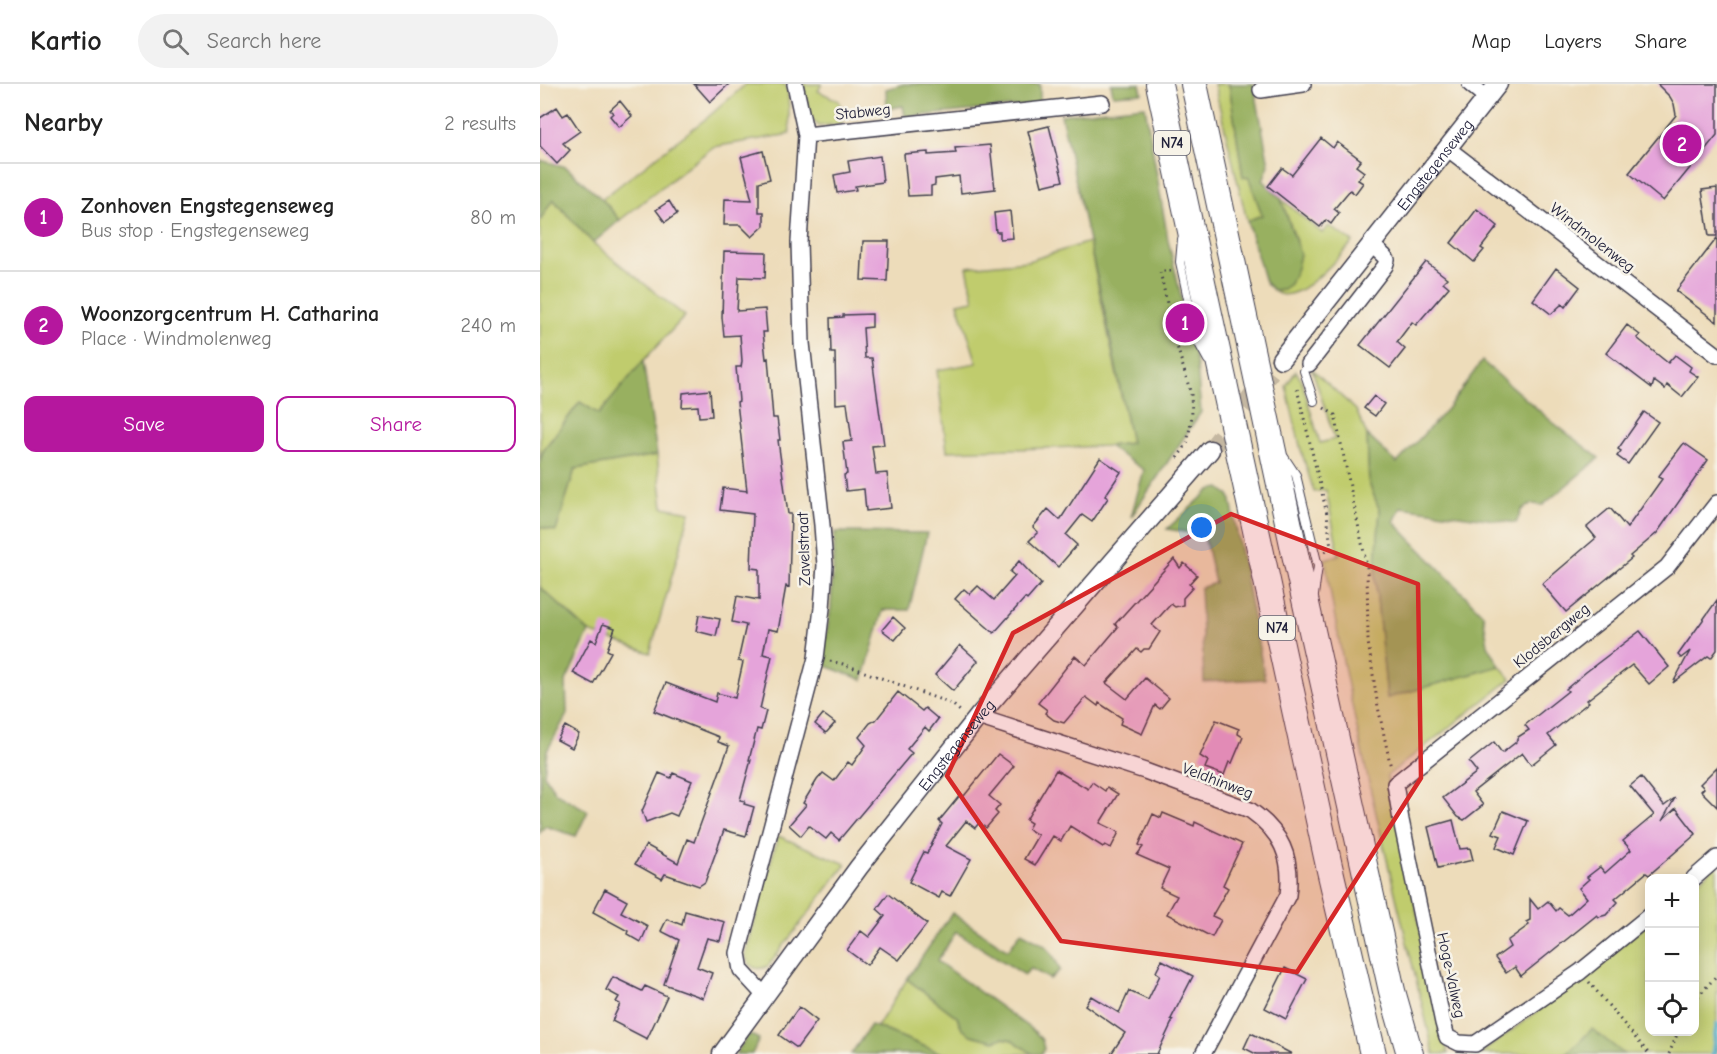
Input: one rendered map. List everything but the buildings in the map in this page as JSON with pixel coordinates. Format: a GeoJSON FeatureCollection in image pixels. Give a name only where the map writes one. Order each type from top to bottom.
{"type":"FeatureCollection","features":[{"type":"Feature","properties":{"kind":"highway","name":"N74"},"geometry":{"type":"LineString","coordinates":[[1159,84],[1329,866],[1373,1054]]}},
{"type":"Feature","properties":{"kind":"highway","name":"N74"},"geometry":{"type":"LineString","coordinates":[[1194,84],[1392,991],[1410,1054]]}},
{"type":"Feature","properties":{"kind":"street","name":"Zavelstraat"},"geometry":{"type":"LineString","coordinates":[[764,995],[741,970],[738,953],[816,658],[825,565],[802,343],[799,242],[806,135],[795,84]]}},
{"type":"Feature","properties":{"kind":"street"},"geometry":{"type":"LineString","coordinates":[[1261,90],[1303,84]]}},
{"type":"Feature","properties":{"kind":"street"},"geometry":{"type":"LineString","coordinates":[[1470,84],[1492,91]]}},
{"type":"Feature","properties":{"kind":"street","name":"Engstegenseweg"},"geometry":{"type":"LineString","coordinates":[[1281,359],[1492,91]]}},
{"type":"Feature","properties":{"kind":"street","name":"Stabweg"},"geometry":{"type":"LineString","coordinates":[[806,135],[1102,103]]}},
{"type":"Feature","properties":{"kind":"street","name":"Windmolenweg"},"geometry":{"type":"LineString","coordinates":[[1448,148],[1717,355]]}},
{"type":"Feature","properties":{"kind":"street"},"geometry":{"type":"LineString","coordinates":[[1307,367],[1382,273],[1387,261],[1372,245]]}},
{"type":"Feature","properties":{"kind":"street","name":"Engstegenseweg"},"geometry":{"type":"LineString","coordinates":[[722,1054],[902,811],[978,717],[1210,450]]}},
{"type":"Feature","properties":{"kind":"street","name":"Klodsbergweg"},"geometry":{"type":"LineString","coordinates":[[1395,784],[1667,567],[1717,503]]}},
{"type":"Feature","properties":{"kind":"street","name":"Veldhinweg"},"geometry":{"type":"LineString","coordinates":[[978,717],[1145,771],[1250,810],[1262,818],[1275,835],[1287,854],[1291,874],[1288,895],[1203,1054]]}},
{"type":"Feature","properties":{"kind":"street","name":"Hoge-Valweg"},"geometry":{"type":"LineString","coordinates":[[1395,784],[1447,1036],[1459,1043],[1475,1044],[1581,972],[1645,919]]}},
{"type":"Feature","properties":{"kind":"street"},"geometry":{"type":"LineString","coordinates":[[1699,874],[1717,858]]}},
{"type":"Feature","properties":{"kind":"lane"},"geometry":{"type":"LineString","coordinates":[[1307,367],[1314,401]]}},
{"type":"Feature","properties":{"kind":"path"},"geometry":{"type":"LineString","coordinates":[[1175,270],[1160,271],[1174,336],[1191,394],[1192,416],[1188,444],[1175,462]]}},
{"type":"Feature","properties":{"kind":"path"},"geometry":{"type":"LineString","coordinates":[[1307,367],[1299,379],[1296,392],[1326,514],[1330,548],[1324,553]]}},
{"type":"Feature","properties":{"kind":"path"},"geometry":{"type":"LineString","coordinates":[[1314,401],[1335,415],[1360,532],[1367,567],[1368,642],[1378,707],[1395,784]]}},
{"type":"Feature","properties":{"kind":"path"},"geometry":{"type":"LineString","coordinates":[[816,658],[843,664],[893,682],[952,704],[964,714],[978,717]]}},
{"type":"Feature","properties":{"kind":"path"},"geometry":{"type":"LineString","coordinates":[[1581,972],[1649,1054]]}},
{"type":"Feature","properties":{"kind":"path"},"geometry":{"type":"LineString","coordinates":[[1699,997],[1717,975]]}},
{"type":"Feature","properties":{"kind":"path"},"geometry":{"type":"LineString","coordinates":[[1669,1054],[1676,1036]]}},
{"type":"Feature","properties":{"kind":"highlighted area"},"geometry":{"type":"Polygon","coordinates":[[[1231,514],[1418,584],[1421,778],[1297,972],[1061,941],[947,776],[1013,633],[1231,514]]]}},
{"type":"Feature","properties":{"kind":"green space"},"geometry":{"type":"Polygon","coordinates":[[[746,84],[785,84],[788,92],[790,134],[713,147],[620,220],[602,199],[708,117],[746,84]]]}},
{"type":"Feature","properties":{"kind":"green space"},"geometry":{"type":"Polygon","coordinates":[[[803,84],[822,84],[818,91],[839,101],[844,117],[841,124],[819,126],[811,119],[803,84]]]}},
{"type":"Feature","properties":{"kind":"green space"},"geometry":{"type":"Polygon","coordinates":[[[904,84],[1040,84],[1040,104],[905,117],[903,106],[887,109],[886,89],[904,84]]]}},
{"type":"Feature","properties":{"kind":"green space"},"geometry":{"type":"Polygon","coordinates":[[[1111,84],[1140,84],[1142,93],[1113,95],[1111,84]]]}},
{"type":"Feature","properties":{"kind":"green space"},"geometry":{"type":"Polygon","coordinates":[[[1214,84],[1229,84],[1243,177],[1249,177],[1262,215],[1247,221],[1214,84]]]}},
{"type":"Feature","properties":{"kind":"green space"},"geometry":{"type":"Polygon","coordinates":[[[1229,84],[1254,84],[1269,165],[1263,180],[1281,199],[1300,254],[1290,284],[1283,289],[1273,290],[1265,282],[1247,221],[1262,215],[1249,178],[1243,177],[1229,84]]]}},
{"type":"Feature","properties":{"kind":"green space"},"geometry":{"type":"Polygon","coordinates":[[[1145,106],[1168,240],[1197,366],[1201,412],[1131,517],[1144,470],[1108,446],[1131,443],[1061,115],[1145,106]]]}},
{"type":"Feature","properties":{"kind":"green space"},"geometry":{"type":"Polygon","coordinates":[[[540,160],[566,167],[602,199],[620,220],[593,243],[553,199],[540,221],[540,160]]]}},
{"type":"Feature","properties":{"kind":"green space"},"geometry":{"type":"Polygon","coordinates":[[[552,198],[593,243],[685,316],[643,361],[599,415],[580,402],[543,450],[540,462],[540,221],[552,198]]]}},
{"type":"Feature","properties":{"kind":"green space"},"geometry":{"type":"Polygon","coordinates":[[[1281,199],[1322,233],[1329,226],[1353,242],[1327,269],[1304,288],[1282,295],[1273,290],[1283,289],[1298,246],[1281,199]]]}},
{"type":"Feature","properties":{"kind":"green space"},"geometry":{"type":"Polygon","coordinates":[[[1089,242],[1131,443],[1108,446],[947,451],[937,370],[977,363],[958,303],[974,300],[967,267],[1028,261],[1089,242]]]}},
{"type":"Feature","properties":{"kind":"green space"},"geometry":{"type":"Polygon","coordinates":[[[643,361],[657,455],[575,469],[556,531],[540,527],[540,462],[543,451],[580,402],[599,414],[643,361]]]}},
{"type":"Feature","properties":{"kind":"green space"},"geometry":{"type":"Polygon","coordinates":[[[1482,361],[1551,421],[1599,458],[1543,505],[1532,504],[1522,509],[1516,523],[1401,507],[1394,522],[1483,614],[1488,645],[1500,666],[1387,698],[1375,578],[1380,511],[1369,483],[1367,435],[1397,463],[1447,409],[1482,361]]]}},
{"type":"Feature","properties":{"kind":"green space"},"geometry":{"type":"Polygon","coordinates":[[[1312,369],[1356,410],[1367,435],[1369,483],[1380,511],[1375,578],[1387,698],[1500,666],[1511,679],[1387,776],[1448,1054],[1434,1054],[1361,746],[1325,559],[1339,555],[1326,490],[1314,492],[1301,450],[1286,386],[1296,371],[1302,382],[1320,443],[1335,439],[1312,369]]]}},
{"type":"Feature","properties":{"kind":"green space"},"geometry":{"type":"Polygon","coordinates":[[[657,455],[663,507],[690,512],[650,653],[589,632],[540,587],[540,527],[556,531],[575,469],[657,455]]]}},
{"type":"Feature","properties":{"kind":"green space"},"geometry":{"type":"Polygon","coordinates":[[[1220,488],[1230,496],[1265,679],[1204,682],[1200,588],[1215,583],[1204,535],[1167,529],[1210,490],[1220,488]]]}},
{"type":"Feature","properties":{"kind":"green space"},"geometry":{"type":"Polygon","coordinates":[[[835,532],[927,533],[909,610],[883,610],[863,680],[821,664],[831,608],[835,532]]]}},
{"type":"Feature","properties":{"kind":"green space"},"geometry":{"type":"Polygon","coordinates":[[[540,587],[589,632],[566,681],[567,714],[547,751],[544,775],[556,793],[588,811],[576,836],[545,826],[540,833],[540,587]]]}},
{"type":"Feature","properties":{"kind":"green space"},"geometry":{"type":"Polygon","coordinates":[[[778,836],[846,864],[768,966],[757,968],[751,966],[745,956],[778,836]]]}},
{"type":"Feature","properties":{"kind":"green space"},"geometry":{"type":"Polygon","coordinates":[[[1717,865],[1717,1054],[1480,1054],[1586,975],[1645,925],[1645,1036],[1699,1036],[1699,881],[1717,865]]]}},
{"type":"Feature","properties":{"kind":"green space"},"geometry":{"type":"Polygon","coordinates":[[[952,913],[1008,950],[1021,932],[1040,943],[1053,955],[1060,970],[1050,979],[1030,968],[1025,975],[956,932],[937,961],[1035,1032],[1042,1040],[1044,1049],[1041,1054],[1033,1054],[1012,1040],[1003,1038],[994,1041],[971,1035],[962,1029],[957,1017],[907,979],[952,913]]]}},
{"type":"Feature","properties":{"kind":"green space"},"geometry":{"type":"Polygon","coordinates":[[[907,979],[957,1017],[962,1029],[994,1041],[1003,1038],[1012,1040],[1033,1054],[943,1054],[877,1027],[907,979]]]}},
{"type":"Feature","properties":{"kind":"green space"},"geometry":{"type":"Polygon","coordinates":[[[871,1025],[877,1027],[943,1054],[851,1054],[871,1025]]]}},
{"type":"Feature","properties":{"kind":"green space"},"geometry":{"type":"Polygon","coordinates":[[[1592,1029],[1624,1054],[1567,1054],[1592,1029]]]}},
{"type":"Feature","properties":{"kind":"green space"},"geometry":{"type":"Polygon","coordinates":[[[749,1034],[759,1039],[752,1054],[735,1054],[749,1034]]]}},
{"type":"Feature","properties":{"kind":"waterway"},"geometry":{"type":"LineString","coordinates":[[1713,1054],[1717,1025]]}},
{"type":"Feature","properties":{"kind":"tunnel"},"geometry":{"type":"LineString","coordinates":[[1210,450],[1281,359]]}},
{"type":"Feature","properties":{"kind":"place","name":"Woonzorgcentrum H. Catharina"},"geometry":{"type":"Point","coordinates":[1682,144]}},
{"type":"Feature","properties":{"kind":"place","name":"Zonhoven Engstegenseweg"},"geometry":{"type":"Point","coordinates":[1185,323]}}]}
